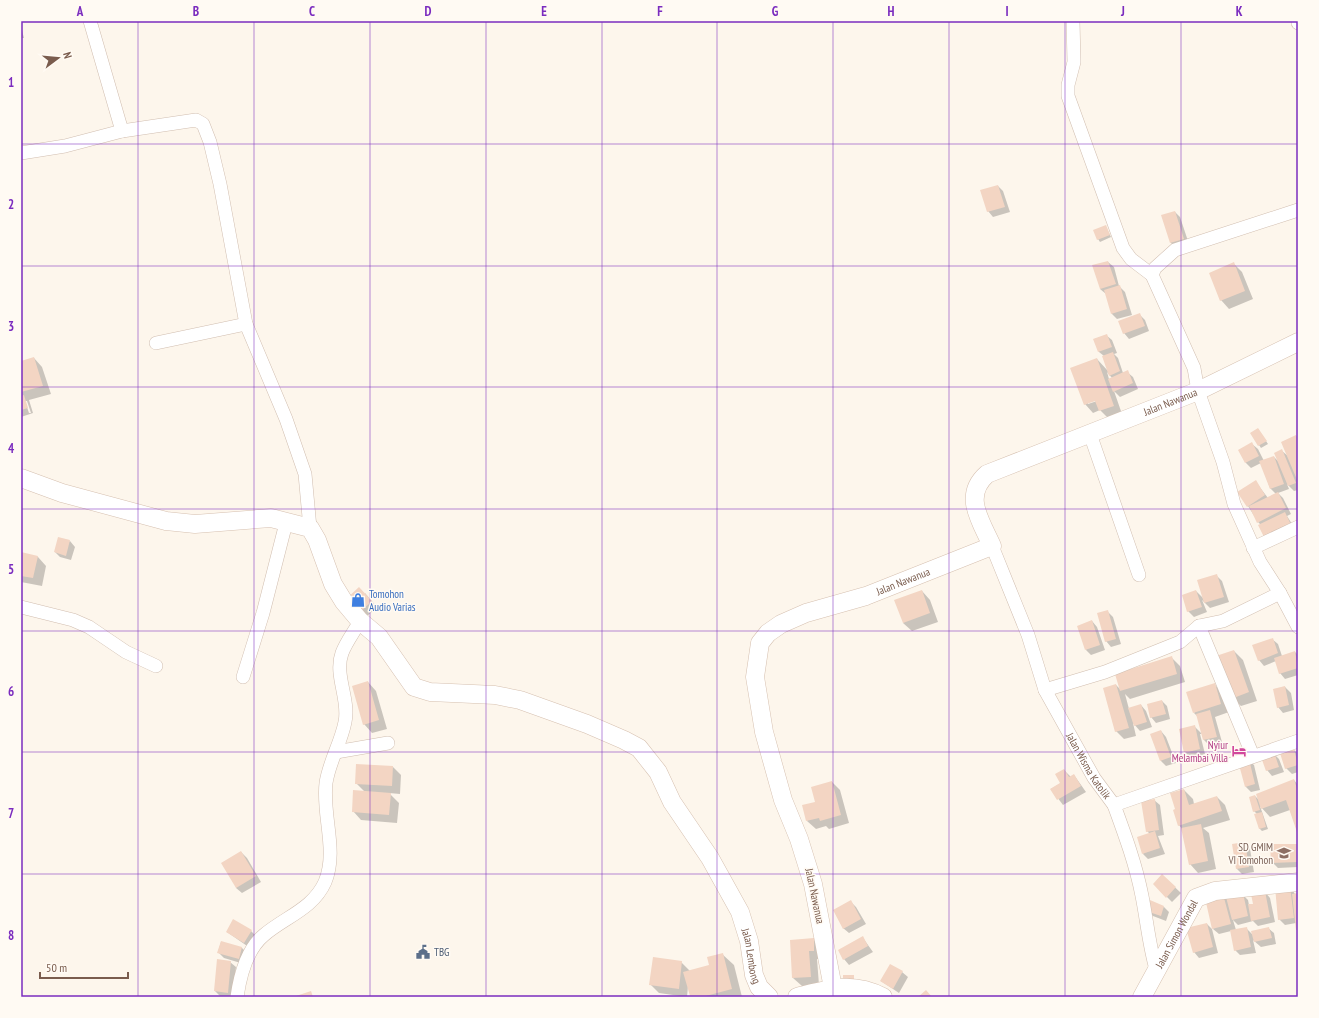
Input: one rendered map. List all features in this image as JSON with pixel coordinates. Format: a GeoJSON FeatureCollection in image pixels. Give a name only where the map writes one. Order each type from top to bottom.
{"type":"FeatureCollection","features":[{"type":"Feature","properties":{"kind":"street"},"geometry":{"type":"LineString","coordinates":[[90,21],[122,131]]}},
{"type":"Feature","properties":{"kind":"street"},"geometry":{"type":"LineString","coordinates":[[1073,21],[1074,62],[1068,85],[1068,96],[1123,248],[1131,259],[1152,275],[1194,368],[1198,391],[1222,462],[1234,504],[1253,548],[1298,627]]}},
{"type":"Feature","properties":{"kind":"street"},"geometry":{"type":"LineString","coordinates":[[21,153],[65,146],[122,131],[186,120],[196,120],[203,124],[207,132],[220,184],[246,324],[286,419],[305,474],[310,528],[271,518],[195,524],[166,521],[62,493],[21,478]]}},
{"type":"Feature","properties":{"kind":"street"},"geometry":{"type":"LineString","coordinates":[[1152,275],[1155,268],[1176,250],[1298,210]]}},
{"type":"Feature","properties":{"kind":"street"},"geometry":{"type":"LineString","coordinates":[[156,344],[246,324]]}},
{"type":"Feature","properties":{"kind":"street","name":"Jalan Nawanua"},"geometry":{"type":"LineString","coordinates":[[833,988],[807,862],[783,800],[764,732],[755,677],[760,643],[768,633],[781,624],[806,613],[866,596],[992,546],[974,502],[979,481],[987,474],[1198,391],[1298,342]]}},
{"type":"Feature","properties":{"kind":"street"},"geometry":{"type":"LineString","coordinates":[[1090,434],[1138,575]]}},
{"type":"Feature","properties":{"kind":"street"},"geometry":{"type":"LineString","coordinates":[[243,677],[263,613],[286,523]]}},
{"type":"Feature","properties":{"kind":"street"},"geometry":{"type":"LineString","coordinates":[[1253,548],[1298,527]]}},
{"type":"Feature","properties":{"kind":"street","name":"Jalan Lembong"},"geometry":{"type":"LineString","coordinates":[[310,528],[317,540],[333,584],[344,602],[360,621],[379,638],[414,687],[430,692],[495,695],[520,700],[587,724],[639,748],[658,772],[672,802],[710,858],[740,912],[749,941],[754,975],[759,987],[769,997]]}},
{"type":"Feature","properties":{"kind":"street","name":"Jalan Wisma Katolik"},"geometry":{"type":"LineString","coordinates":[[992,546],[1028,634],[1045,690],[1083,759],[1114,805],[1298,741]]}},
{"type":"Feature","properties":{"kind":"street"},"geometry":{"type":"LineString","coordinates":[[1045,690],[1105,672],[1180,642],[1199,626],[1223,621],[1280,593]]}},
{"type":"Feature","properties":{"kind":"street"},"geometry":{"type":"LineString","coordinates":[[21,607],[58,615],[84,624],[126,652],[156,666]]}},
{"type":"Feature","properties":{"kind":"street"},"geometry":{"type":"LineString","coordinates":[[237,997],[245,965],[251,952],[263,936],[299,913],[314,899],[325,882],[329,869],[330,853],[326,783],[346,720],[340,669],[342,654],[360,621]]}},
{"type":"Feature","properties":{"kind":"street"},"geometry":{"type":"LineString","coordinates":[[1199,626],[1253,756]]}},
{"type":"Feature","properties":{"kind":"street"},"geometry":{"type":"LineString","coordinates":[[336,752],[388,743]]}},
{"type":"Feature","properties":{"kind":"street"},"geometry":{"type":"LineString","coordinates":[[1114,805],[1137,873],[1143,897],[1149,945],[1156,969]]}},
{"type":"Feature","properties":{"kind":"street","name":"Jalan Simon Wondal"},"geometry":{"type":"LineString","coordinates":[[1142,997],[1196,898],[1215,891],[1298,882]]}},
{"type":"Feature","properties":{"kind":"street"},"geometry":{"type":"LineString","coordinates":[[797,997],[833,988],[869,990],[883,997]]}},
{"type":"Feature","properties":{"kind":"building"},"geometry":{"type":"Polygon","coordinates":[[[998,185],[1005,207],[987,212],[980,190],[998,185]]]}},
{"type":"Feature","properties":{"kind":"building"},"geometry":{"type":"Polygon","coordinates":[[[1175,211],[1184,239],[1170,243],[1161,215],[1175,211]]]}},
{"type":"Feature","properties":{"kind":"building"},"geometry":{"type":"Polygon","coordinates":[[[1106,225],[1110,235],[1097,240],[1093,230],[1106,225]]]}},
{"type":"Feature","properties":{"kind":"building"},"geometry":{"type":"Polygon","coordinates":[[[1108,261],[1116,284],[1100,289],[1092,265],[1108,261]]]}},
{"type":"Feature","properties":{"kind":"building"},"geometry":{"type":"Polygon","coordinates":[[[1234,262],[1245,291],[1220,301],[1209,273],[1234,262]]]}},
{"type":"Feature","properties":{"kind":"building"},"geometry":{"type":"Polygon","coordinates":[[[1120,285],[1127,309],[1111,314],[1104,290],[1120,285]]]}},
{"type":"Feature","properties":{"kind":"building"},"geometry":{"type":"Polygon","coordinates":[[[1140,313],[1145,326],[1123,334],[1118,321],[1140,313]]]}},
{"type":"Feature","properties":{"kind":"building"},"geometry":{"type":"Polygon","coordinates":[[[1107,334],[1112,347],[1098,352],[1093,339],[1107,334]]]}},
{"type":"Feature","properties":{"kind":"building"},"geometry":{"type":"Polygon","coordinates":[[[1113,352],[1120,371],[1109,376],[1102,356],[1113,352]]]}},
{"type":"Feature","properties":{"kind":"building"},"geometry":{"type":"Polygon","coordinates":[[[34,357],[43,386],[21,392],[21,361],[34,357]]]}},
{"type":"Feature","properties":{"kind":"building"},"geometry":{"type":"Polygon","coordinates":[[[1097,358],[1114,406],[1099,411],[1095,401],[1084,405],[1070,368],[1097,358]]]}},
{"type":"Feature","properties":{"kind":"building"},"geometry":{"type":"Polygon","coordinates":[[[1128,370],[1133,383],[1113,392],[1108,379],[1128,370]]]}},
{"type":"Feature","properties":{"kind":"building"},"geometry":{"type":"Polygon","coordinates":[[[24,395],[28,408],[21,410],[21,396],[24,395]]]}},
{"type":"Feature","properties":{"kind":"building"},"geometry":{"type":"Polygon","coordinates":[[[1258,428],[1267,441],[1258,446],[1250,433],[1258,428]]]}},
{"type":"Feature","properties":{"kind":"building"},"geometry":{"type":"Polygon","coordinates":[[[1296,435],[1298,440],[1298,482],[1281,442],[1296,435]]]}},
{"type":"Feature","properties":{"kind":"building"},"geometry":{"type":"Polygon","coordinates":[[[1252,442],[1259,456],[1245,463],[1238,450],[1252,442]]]}},
{"type":"Feature","properties":{"kind":"building"},"geometry":{"type":"Polygon","coordinates":[[[1282,449],[1296,483],[1288,486],[1274,453],[1282,449]]]}},
{"type":"Feature","properties":{"kind":"building"},"geometry":{"type":"Polygon","coordinates":[[[1274,456],[1284,484],[1270,489],[1259,461],[1274,456]]]}},
{"type":"Feature","properties":{"kind":"building"},"geometry":{"type":"Polygon","coordinates":[[[1256,480],[1265,495],[1247,507],[1237,492],[1256,480]]]}},
{"type":"Feature","properties":{"kind":"building"},"geometry":{"type":"Polygon","coordinates":[[[1278,492],[1286,508],[1257,523],[1249,506],[1278,492]]]}},
{"type":"Feature","properties":{"kind":"building"},"geometry":{"type":"Polygon","coordinates":[[[1285,512],[1292,527],[1265,539],[1258,525],[1285,512]]]}},
{"type":"Feature","properties":{"kind":"building"},"geometry":{"type":"Polygon","coordinates":[[[58,537],[70,540],[66,556],[54,552],[58,537]]]}},
{"type":"Feature","properties":{"kind":"building"},"geometry":{"type":"Polygon","coordinates":[[[21,552],[38,556],[33,578],[21,576],[21,552]]]}},
{"type":"Feature","properties":{"kind":"building"},"geometry":{"type":"Polygon","coordinates":[[[1217,574],[1224,597],[1204,603],[1197,580],[1217,574]]]}},
{"type":"Feature","properties":{"kind":"building","name":"Tomohon Audio Varias"},"geometry":{"type":"Polygon","coordinates":[[[359,587],[372,601],[357,615],[345,600],[359,587]]]}},
{"type":"Feature","properties":{"kind":"building"},"geometry":{"type":"Polygon","coordinates":[[[922,590],[930,613],[903,623],[894,600],[922,590]]]}},
{"type":"Feature","properties":{"kind":"building"},"geometry":{"type":"Polygon","coordinates":[[[1196,590],[1202,607],[1187,612],[1182,595],[1196,590]]]}},
{"type":"Feature","properties":{"kind":"building"},"geometry":{"type":"Polygon","coordinates":[[[1108,610],[1116,639],[1105,642],[1097,613],[1108,610]]]}},
{"type":"Feature","properties":{"kind":"building"},"geometry":{"type":"Polygon","coordinates":[[[1092,620],[1100,645],[1085,650],[1077,626],[1092,620]]]}},
{"type":"Feature","properties":{"kind":"building"},"geometry":{"type":"Polygon","coordinates":[[[1273,638],[1278,653],[1258,661],[1252,645],[1273,638]]]}},
{"type":"Feature","properties":{"kind":"building"},"geometry":{"type":"Polygon","coordinates":[[[1234,650],[1249,692],[1231,699],[1216,656],[1234,650]]]}},
{"type":"Feature","properties":{"kind":"building"},"geometry":{"type":"Polygon","coordinates":[[[1295,651],[1298,668],[1279,674],[1274,658],[1295,651]]]}},
{"type":"Feature","properties":{"kind":"building"},"geometry":{"type":"Polygon","coordinates":[[[1172,656],[1177,674],[1120,691],[1115,674],[1172,656]]]}},
{"type":"Feature","properties":{"kind":"building"},"geometry":{"type":"Polygon","coordinates":[[[368,681],[379,720],[363,725],[352,686],[368,681]]]}},
{"type":"Feature","properties":{"kind":"building"},"geometry":{"type":"Polygon","coordinates":[[[1215,683],[1221,704],[1193,713],[1186,692],[1215,683]]]}},
{"type":"Feature","properties":{"kind":"building"},"geometry":{"type":"Polygon","coordinates":[[[1116,684],[1129,728],[1115,732],[1103,688],[1116,684]]]}},
{"type":"Feature","properties":{"kind":"building"},"geometry":{"type":"Polygon","coordinates":[[[1285,686],[1289,705],[1277,708],[1273,689],[1285,686]]]}},
{"type":"Feature","properties":{"kind":"building"},"geometry":{"type":"Polygon","coordinates":[[[1162,700],[1166,714],[1150,718],[1147,704],[1162,700]]]}},
{"type":"Feature","properties":{"kind":"building"},"geometry":{"type":"Polygon","coordinates":[[[1141,704],[1147,722],[1134,726],[1128,708],[1141,704]]]}},
{"type":"Feature","properties":{"kind":"building"},"geometry":{"type":"Polygon","coordinates":[[[1210,710],[1217,737],[1203,740],[1196,714],[1210,710]]]}},
{"type":"Feature","properties":{"kind":"building"},"geometry":{"type":"Polygon","coordinates":[[[1195,725],[1200,749],[1184,753],[1179,729],[1195,725]]]}},
{"type":"Feature","properties":{"kind":"building"},"geometry":{"type":"Polygon","coordinates":[[[1161,730],[1171,757],[1160,761],[1150,734],[1161,730]]]}},
{"type":"Feature","properties":{"kind":"building"},"geometry":{"type":"Polygon","coordinates":[[[1294,749],[1298,765],[1285,769],[1280,753],[1294,749]]]}},
{"type":"Feature","properties":{"kind":"building"},"geometry":{"type":"Polygon","coordinates":[[[1274,752],[1279,767],[1266,771],[1261,757],[1274,752]]]}},
{"type":"Feature","properties":{"kind":"building"},"geometry":{"type":"Polygon","coordinates":[[[1249,759],[1255,784],[1245,787],[1238,761],[1249,759]]]}},
{"type":"Feature","properties":{"kind":"building"},"geometry":{"type":"Polygon","coordinates":[[[356,764],[393,766],[392,786],[355,784],[356,764]]]}},
{"type":"Feature","properties":{"kind":"building"},"geometry":{"type":"Polygon","coordinates":[[[1064,769],[1069,777],[1074,774],[1081,786],[1057,800],[1050,789],[1060,783],[1055,774],[1064,769]]]}},
{"type":"Feature","properties":{"kind":"building"},"geometry":{"type":"Polygon","coordinates":[[[1294,779],[1298,792],[1298,835],[1286,800],[1261,809],[1256,794],[1294,779]]]}},
{"type":"Feature","properties":{"kind":"building"},"geometry":{"type":"Polygon","coordinates":[[[832,781],[841,815],[820,821],[819,818],[806,821],[802,805],[815,802],[811,787],[832,781]]]}},
{"type":"Feature","properties":{"kind":"building"},"geometry":{"type":"Polygon","coordinates":[[[1184,789],[1189,805],[1217,796],[1222,811],[1178,826],[1170,793],[1184,789]]]}},
{"type":"Feature","properties":{"kind":"building"},"geometry":{"type":"Polygon","coordinates":[[[353,790],[391,793],[389,815],[352,812],[353,790]]]}},
{"type":"Feature","properties":{"kind":"building"},"geometry":{"type":"Polygon","coordinates":[[[1255,795],[1260,810],[1253,812],[1249,797],[1255,795]]]}},
{"type":"Feature","properties":{"kind":"building"},"geometry":{"type":"Polygon","coordinates":[[[1155,799],[1159,830],[1146,832],[1141,801],[1155,799]]]}},
{"type":"Feature","properties":{"kind":"building"},"geometry":{"type":"Polygon","coordinates":[[[1262,812],[1266,827],[1259,829],[1254,814],[1262,812]]]}},
{"type":"Feature","properties":{"kind":"building"},"geometry":{"type":"Polygon","coordinates":[[[1201,824],[1208,861],[1189,865],[1181,828],[1201,824]]]}},
{"type":"Feature","properties":{"kind":"building"},"geometry":{"type":"Polygon","coordinates":[[[1155,831],[1160,848],[1142,854],[1137,837],[1155,831]]]}},
{"type":"Feature","properties":{"kind":"building"},"geometry":{"type":"Polygon","coordinates":[[[1245,842],[1249,867],[1236,869],[1232,844],[1245,842]]]}},
{"type":"Feature","properties":{"kind":"building","name":"SD GMIM VI Tomohon"},"geometry":{"type":"Polygon","coordinates":[[[1270,844],[1297,844],[1298,862],[1271,863],[1270,844]]]}},
{"type":"Feature","properties":{"kind":"building"},"geometry":{"type":"Polygon","coordinates":[[[241,851],[256,876],[236,888],[221,863],[241,851]]]}},
{"type":"Feature","properties":{"kind":"building"},"geometry":{"type":"Polygon","coordinates":[[[1162,874],[1176,887],[1166,898],[1153,884],[1162,874]]]}},
{"type":"Feature","properties":{"kind":"building"},"geometry":{"type":"Polygon","coordinates":[[[1290,886],[1294,918],[1278,920],[1275,887],[1290,886]]]}},
{"type":"Feature","properties":{"kind":"building"},"geometry":{"type":"Polygon","coordinates":[[[1265,891],[1270,917],[1251,921],[1248,904],[1253,904],[1251,894],[1265,891]]]}},
{"type":"Feature","properties":{"kind":"building"},"geometry":{"type":"Polygon","coordinates":[[[1243,893],[1248,916],[1232,920],[1226,897],[1243,893]]]}},
{"type":"Feature","properties":{"kind":"building"},"geometry":{"type":"Polygon","coordinates":[[[1298,893],[1298,930],[1296,930],[1292,894],[1298,893]]]}},
{"type":"Feature","properties":{"kind":"building"},"geometry":{"type":"Polygon","coordinates":[[[1223,894],[1231,924],[1212,929],[1205,898],[1223,894]]]}},
{"type":"Feature","properties":{"kind":"building"},"geometry":{"type":"Polygon","coordinates":[[[851,900],[861,919],[843,929],[833,910],[851,900]]]}},
{"type":"Feature","properties":{"kind":"building"},"geometry":{"type":"Polygon","coordinates":[[[1150,900],[1164,906],[1161,916],[1146,911],[1150,900]]]}},
{"type":"Feature","properties":{"kind":"building"},"geometry":{"type":"Polygon","coordinates":[[[233,919],[252,930],[244,943],[226,932],[233,919]]]}},
{"type":"Feature","properties":{"kind":"building"},"geometry":{"type":"Polygon","coordinates":[[[1207,923],[1213,947],[1193,953],[1186,928],[1207,923]]]}},
{"type":"Feature","properties":{"kind":"building"},"geometry":{"type":"Polygon","coordinates":[[[1247,927],[1251,947],[1234,951],[1230,930],[1247,927]]]}},
{"type":"Feature","properties":{"kind":"building"},"geometry":{"type":"Polygon","coordinates":[[[1269,927],[1272,938],[1254,942],[1251,931],[1269,927]]]}},
{"type":"Feature","properties":{"kind":"building"},"geometry":{"type":"Polygon","coordinates":[[[863,936],[868,946],[843,960],[838,950],[863,936]]]}},
{"type":"Feature","properties":{"kind":"building"},"geometry":{"type":"Polygon","coordinates":[[[814,938],[814,951],[809,951],[811,977],[792,978],[790,940],[814,938]]]}},
{"type":"Feature","properties":{"kind":"building"},"geometry":{"type":"Polygon","coordinates":[[[221,941],[242,947],[239,959],[217,953],[221,941]]]}},
{"type":"Feature","properties":{"kind":"building"},"geometry":{"type":"Polygon","coordinates":[[[723,953],[732,989],[702,997],[686,997],[690,996],[683,972],[709,965],[707,957],[723,953]]]}},
{"type":"Feature","properties":{"kind":"building"},"geometry":{"type":"Polygon","coordinates":[[[653,957],[682,961],[679,989],[649,985],[653,957]]]}},
{"type":"Feature","properties":{"kind":"building"},"geometry":{"type":"Polygon","coordinates":[[[217,959],[231,961],[228,993],[214,991],[217,959]]]}},
{"type":"Feature","properties":{"kind":"building"},"geometry":{"type":"Polygon","coordinates":[[[890,964],[903,971],[893,989],[880,981],[890,964]]]}},
{"type":"Feature","properties":{"kind":"building"},"geometry":{"type":"Polygon","coordinates":[[[843,975],[854,975],[854,983],[843,984],[843,975]]]}},
{"type":"Feature","properties":{"kind":"building"},"geometry":{"type":"Polygon","coordinates":[[[926,990],[932,997],[918,997],[926,990]]]}},
{"type":"Feature","properties":{"kind":"building"},"geometry":{"type":"Polygon","coordinates":[[[311,991],[313,997],[293,997],[311,991]]]}},
{"type":"Feature","properties":{"kind":"place","name":"Tomohon Audio Varias"},"geometry":{"type":"Point","coordinates":[358,600]}},
{"type":"Feature","properties":{"kind":"place","name":"Nyiur Melambai Villa"},"geometry":{"type":"Point","coordinates":[1239,751]}},
{"type":"Feature","properties":{"kind":"place","name":"SD GMIM VI Tomohon"},"geometry":{"type":"Point","coordinates":[1284,853]}},
{"type":"Feature","properties":{"kind":"place","name":"TBG"},"geometry":{"type":"Point","coordinates":[423,952]}}]}
